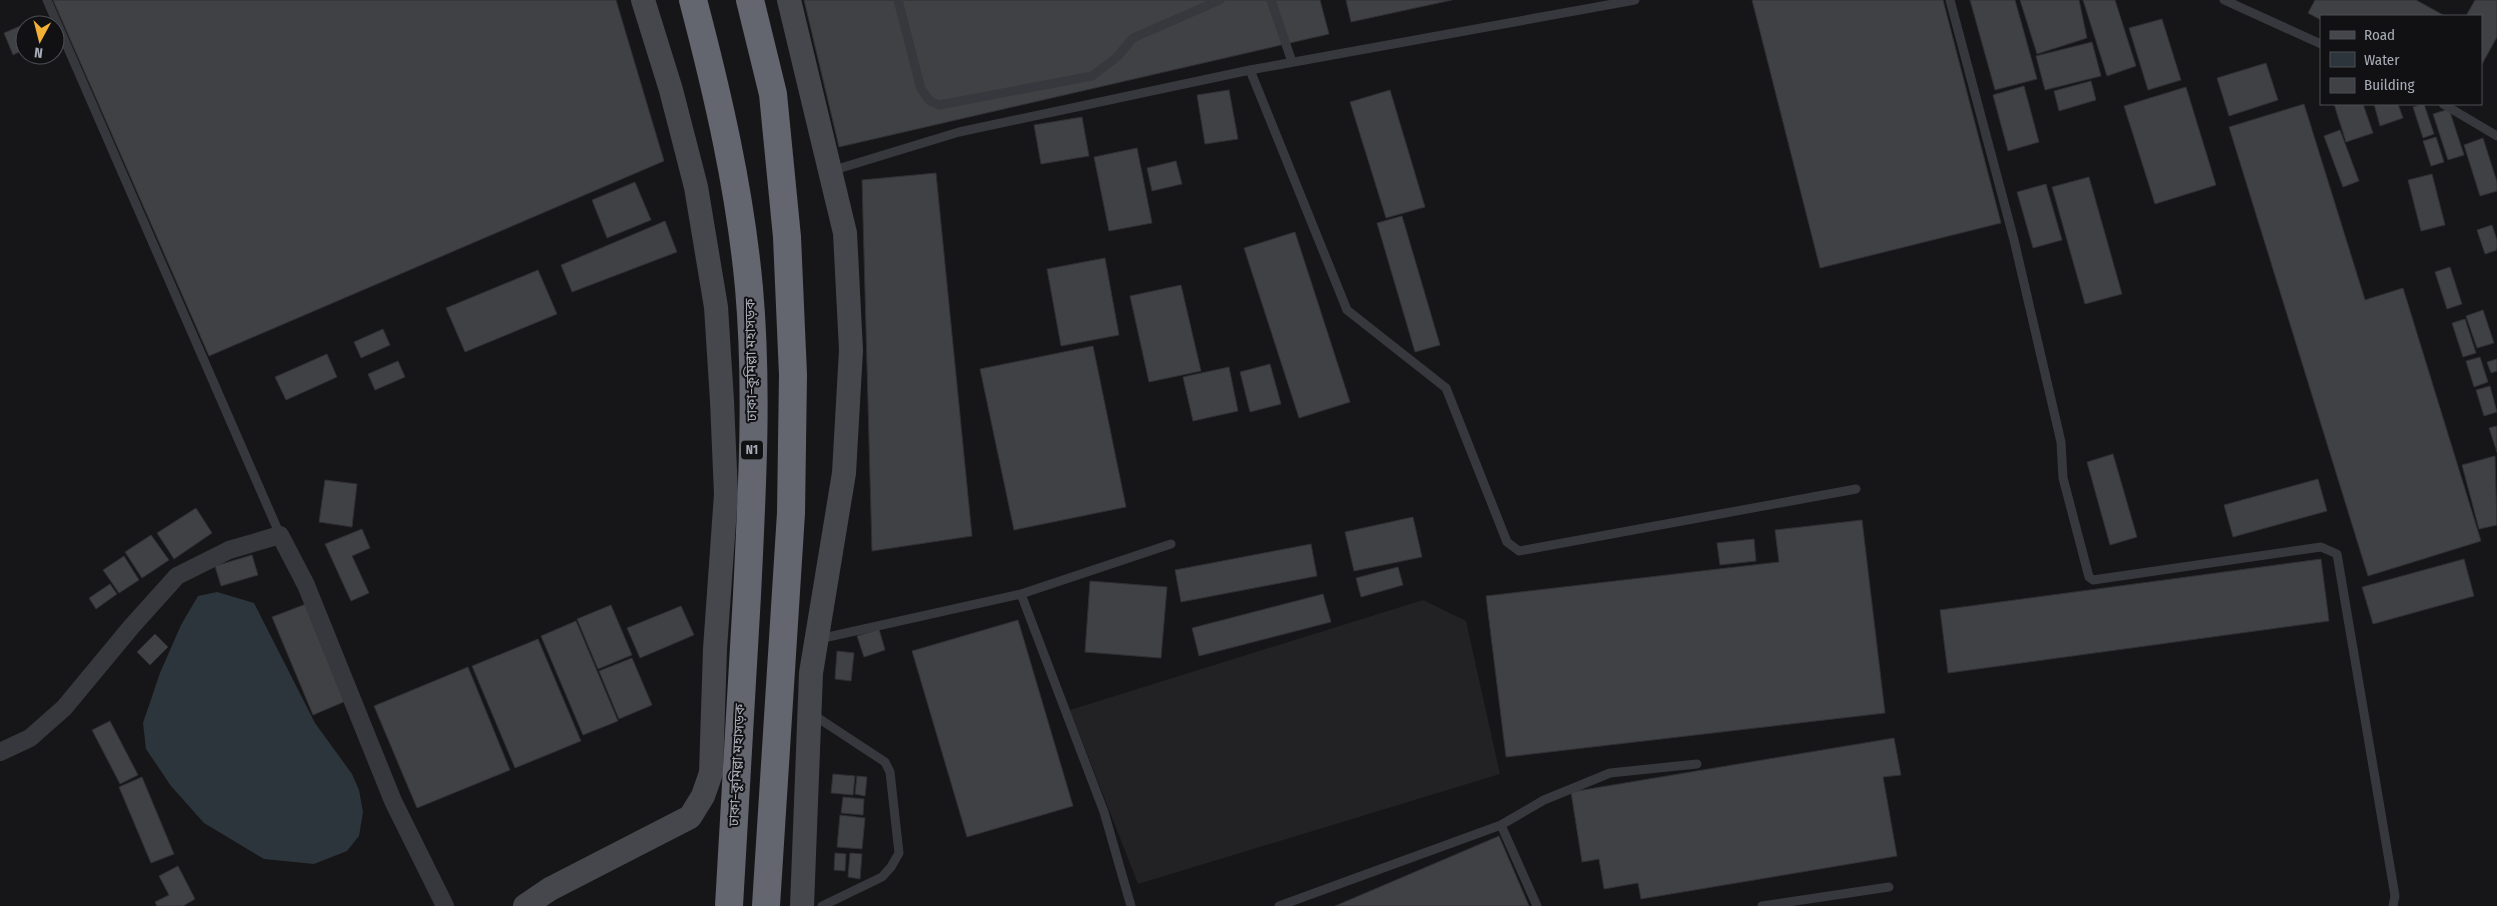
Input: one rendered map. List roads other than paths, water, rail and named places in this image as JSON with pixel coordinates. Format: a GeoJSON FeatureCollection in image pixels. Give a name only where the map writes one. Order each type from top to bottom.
{"type":"FeatureCollection","features":[{"type":"Feature","properties":{"kind":"highway","name":"ঢাকা–কুমিল্লা মহাসড়ক"},"geometry":{"type":"LineString","coordinates":[[693,0],[718,98],[736,187],[749,288],[753,373],[751,512],[729,906]]}},
{"type":"Feature","properties":{"kind":"highway"},"geometry":{"type":"LineString","coordinates":[[750,0],[773,94],[787,237],[792,374],[791,514],[766,906]]}},
{"type":"Feature","properties":{"kind":"street"},"geometry":{"type":"LineString","coordinates":[[525,906],[550,889],[690,817],[703,796],[711,772],[715,649],[726,494],[716,307],[696,187],[671,90],[643,0]]}},
{"type":"Feature","properties":{"kind":"street"},"geometry":{"type":"LineString","coordinates":[[789,0],[845,233],[851,350],[844,472],[811,673],[802,906]]}},
{"type":"Feature","properties":{"kind":"street"},"geometry":{"type":"LineString","coordinates":[[0,752],[30,738],[64,708],[132,626],[178,576],[229,550],[280,535],[306,585],[393,801],[445,906]]}},
{"type":"Feature","properties":{"kind":"lane"},"geometry":{"type":"LineString","coordinates":[[47,0],[280,535]]}},
{"type":"Feature","properties":{"kind":"lane"},"geometry":{"type":"LineString","coordinates":[[898,0],[921,89],[930,101],[938,104],[1092,76],[1117,57],[1133,38],[1220,0]]}},
{"type":"Feature","properties":{"kind":"lane"},"geometry":{"type":"LineString","coordinates":[[1271,0],[1292,62]]}},
{"type":"Feature","properties":{"kind":"lane"},"geometry":{"type":"LineString","coordinates":[[830,172],[959,132],[1250,70],[1635,0]]}},
{"type":"Feature","properties":{"kind":"lane"},"geometry":{"type":"LineString","coordinates":[[1950,0],[2014,240],[2061,442],[2063,478],[2089,577],[2093,580],[2322,547],[2336,554],[2395,896],[2393,906]]}},
{"type":"Feature","properties":{"kind":"lane"},"geometry":{"type":"LineString","coordinates":[[2224,0],[2320,44]]}},
{"type":"Feature","properties":{"kind":"lane"},"geometry":{"type":"LineString","coordinates":[[1250,70],[1347,310],[1446,388],[1507,542],[1519,550],[1856,489]]}},
{"type":"Feature","properties":{"kind":"lane"},"geometry":{"type":"LineString","coordinates":[[2445,105],[2497,136]]}},
{"type":"Feature","properties":{"kind":"lane"},"geometry":{"type":"LineString","coordinates":[[817,640],[1021,594],[1171,544]]}},
{"type":"Feature","properties":{"kind":"lane"},"geometry":{"type":"LineString","coordinates":[[1021,594],[1104,812],[1131,906]]}},
{"type":"Feature","properties":{"kind":"lane"},"geometry":{"type":"LineString","coordinates":[[810,712],[885,762],[890,772],[899,853],[891,867],[882,877],[822,906]]}},
{"type":"Feature","properties":{"kind":"lane"},"geometry":{"type":"LineString","coordinates":[[1279,906],[1501,825],[1544,800],[1610,773],[1697,764]]}},
{"type":"Feature","properties":{"kind":"lane"},"geometry":{"type":"LineString","coordinates":[[1501,825],[1537,906]]}},
{"type":"Feature","properties":{"kind":"lane"},"geometry":{"type":"LineString","coordinates":[[1762,906],[1889,887]]}},
{"type":"Feature","properties":{"kind":"water"},"geometry":{"type":"Polygon","coordinates":[[[217,592],[254,603],[315,723],[352,774],[359,790],[363,812],[359,836],[347,851],[314,864],[264,859],[204,823],[171,786],[146,749],[143,723],[160,673],[181,625],[198,596],[217,592]]]}}]}
